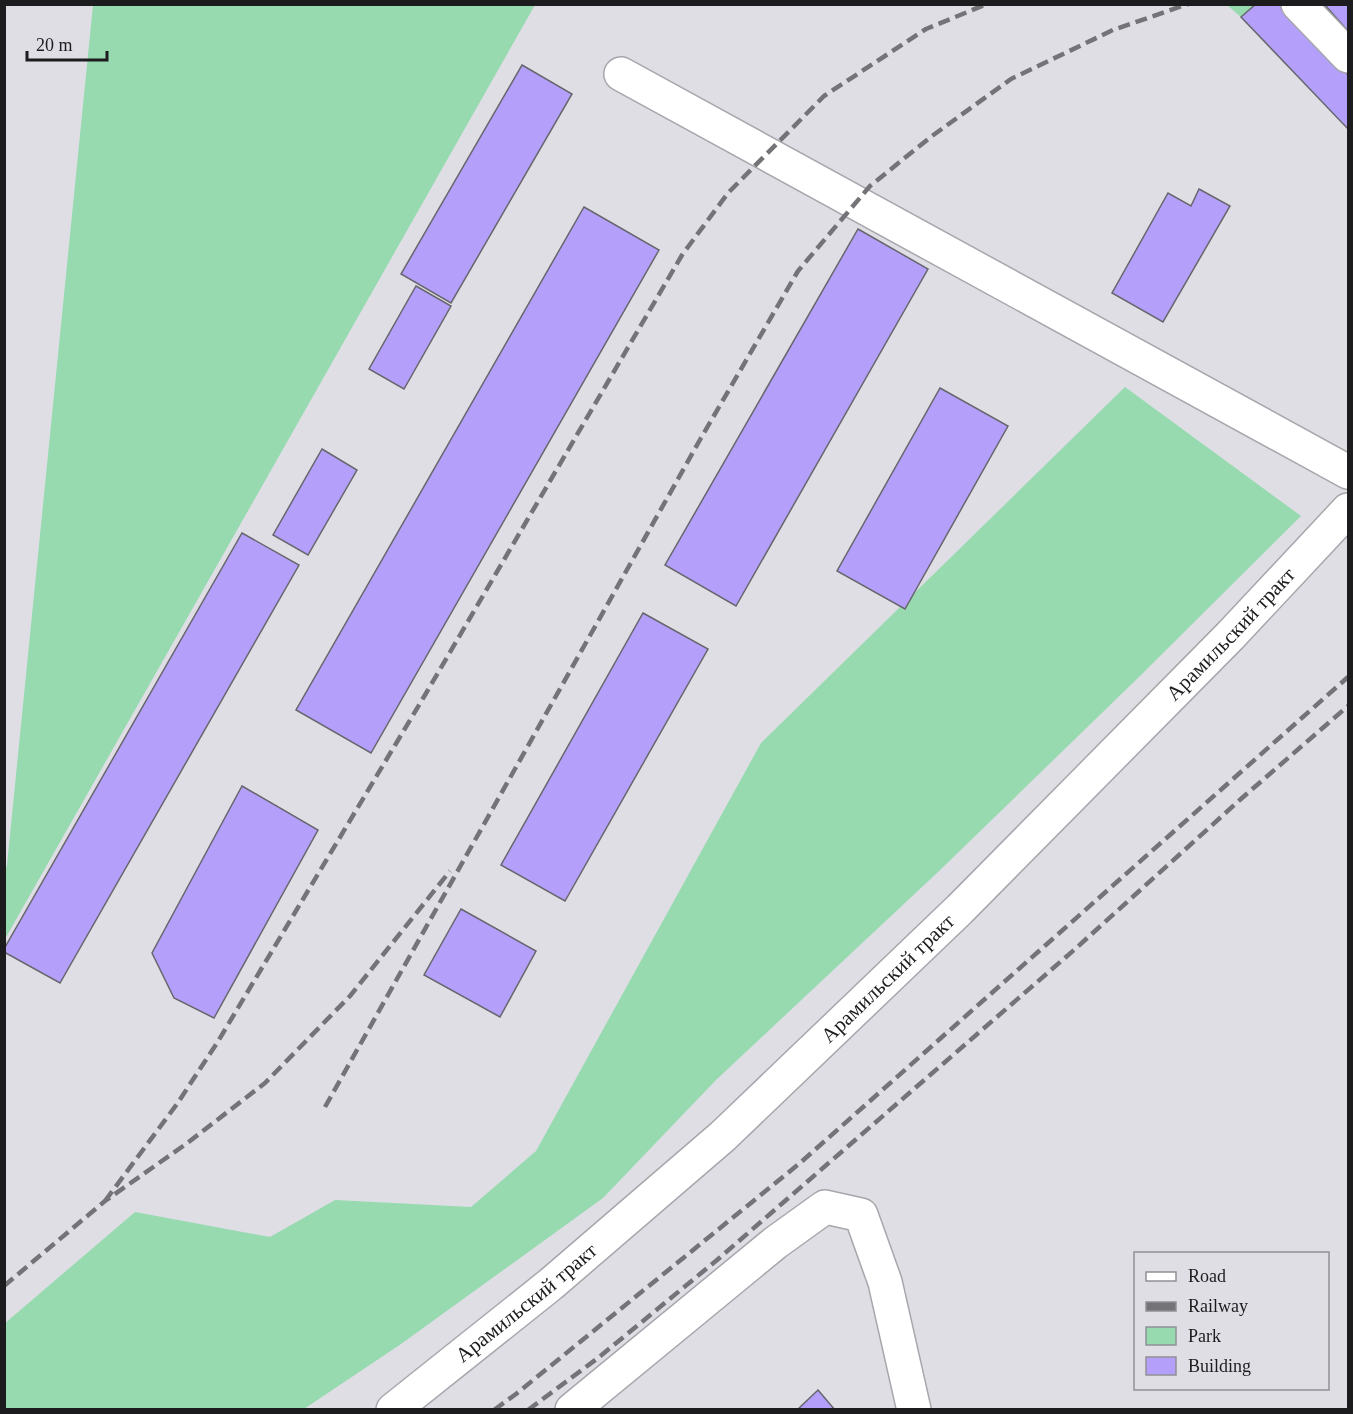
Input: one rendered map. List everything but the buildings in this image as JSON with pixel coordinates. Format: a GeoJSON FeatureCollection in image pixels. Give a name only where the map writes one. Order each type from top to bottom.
{"type":"FeatureCollection","features":[{"type":"Feature","properties":{"kind":"main road"},"geometry":{"type":"LineString","coordinates":[[1298,4],[1348,56]]}},
{"type":"Feature","properties":{"kind":"main road"},"geometry":{"type":"LineString","coordinates":[[621,74],[1348,472]]}},
{"type":"Feature","properties":{"kind":"main road","name":"Арамильский тракт"},"geometry":{"type":"LineString","coordinates":[[393,1410],[551,1284],[723,1136],[960,909],[1230,636],[1348,510]]}},
{"type":"Feature","properties":{"kind":"main road"},"geometry":{"type":"LineString","coordinates":[[572,1410],[775,1243],[825,1207],[861,1215],[885,1282],[914,1410]]}},
{"type":"Feature","properties":{"kind":"green space"},"geometry":{"type":"Polygon","coordinates":[[[93,5],[535,5],[5,939],[5,871],[93,5]]]}},
{"type":"Feature","properties":{"kind":"green space"},"geometry":{"type":"Polygon","coordinates":[[[1227,5],[1256,5],[1241,17],[1227,5]]]}},
{"type":"Feature","properties":{"kind":"green space"},"geometry":{"type":"Polygon","coordinates":[[[1125,387],[1301,516],[938,872],[716,1080],[603,1198],[401,1344],[304,1409],[5,1409],[4,1324],[135,1212],[270,1237],[335,1200],[471,1207],[536,1151],[761,743],[1125,387]]]}},
{"type":"Feature","properties":{"kind":"railway"},"geometry":{"type":"LineString","coordinates":[[105,1201],[177,1104],[217,1043],[425,695],[682,255],[728,193],[824,96],[926,29],[987,4]]}},
{"type":"Feature","properties":{"kind":"railway"},"geometry":{"type":"LineString","coordinates":[[325,1107],[701,438],[798,271],[870,186],[932,136],[1011,79],[1113,30],[1188,4]]}},
{"type":"Feature","properties":{"kind":"railway"},"geometry":{"type":"LineString","coordinates":[[494,1410],[800,1163],[1348,677]]}},
{"type":"Feature","properties":{"kind":"railway"},"geometry":{"type":"LineString","coordinates":[[528,1410],[598,1358],[717,1260],[1074,950],[1348,706]]}},
{"type":"Feature","properties":{"kind":"railway"},"geometry":{"type":"LineString","coordinates":[[4,1286],[105,1201],[186,1144],[265,1083],[350,996],[450,871]]}}]}
